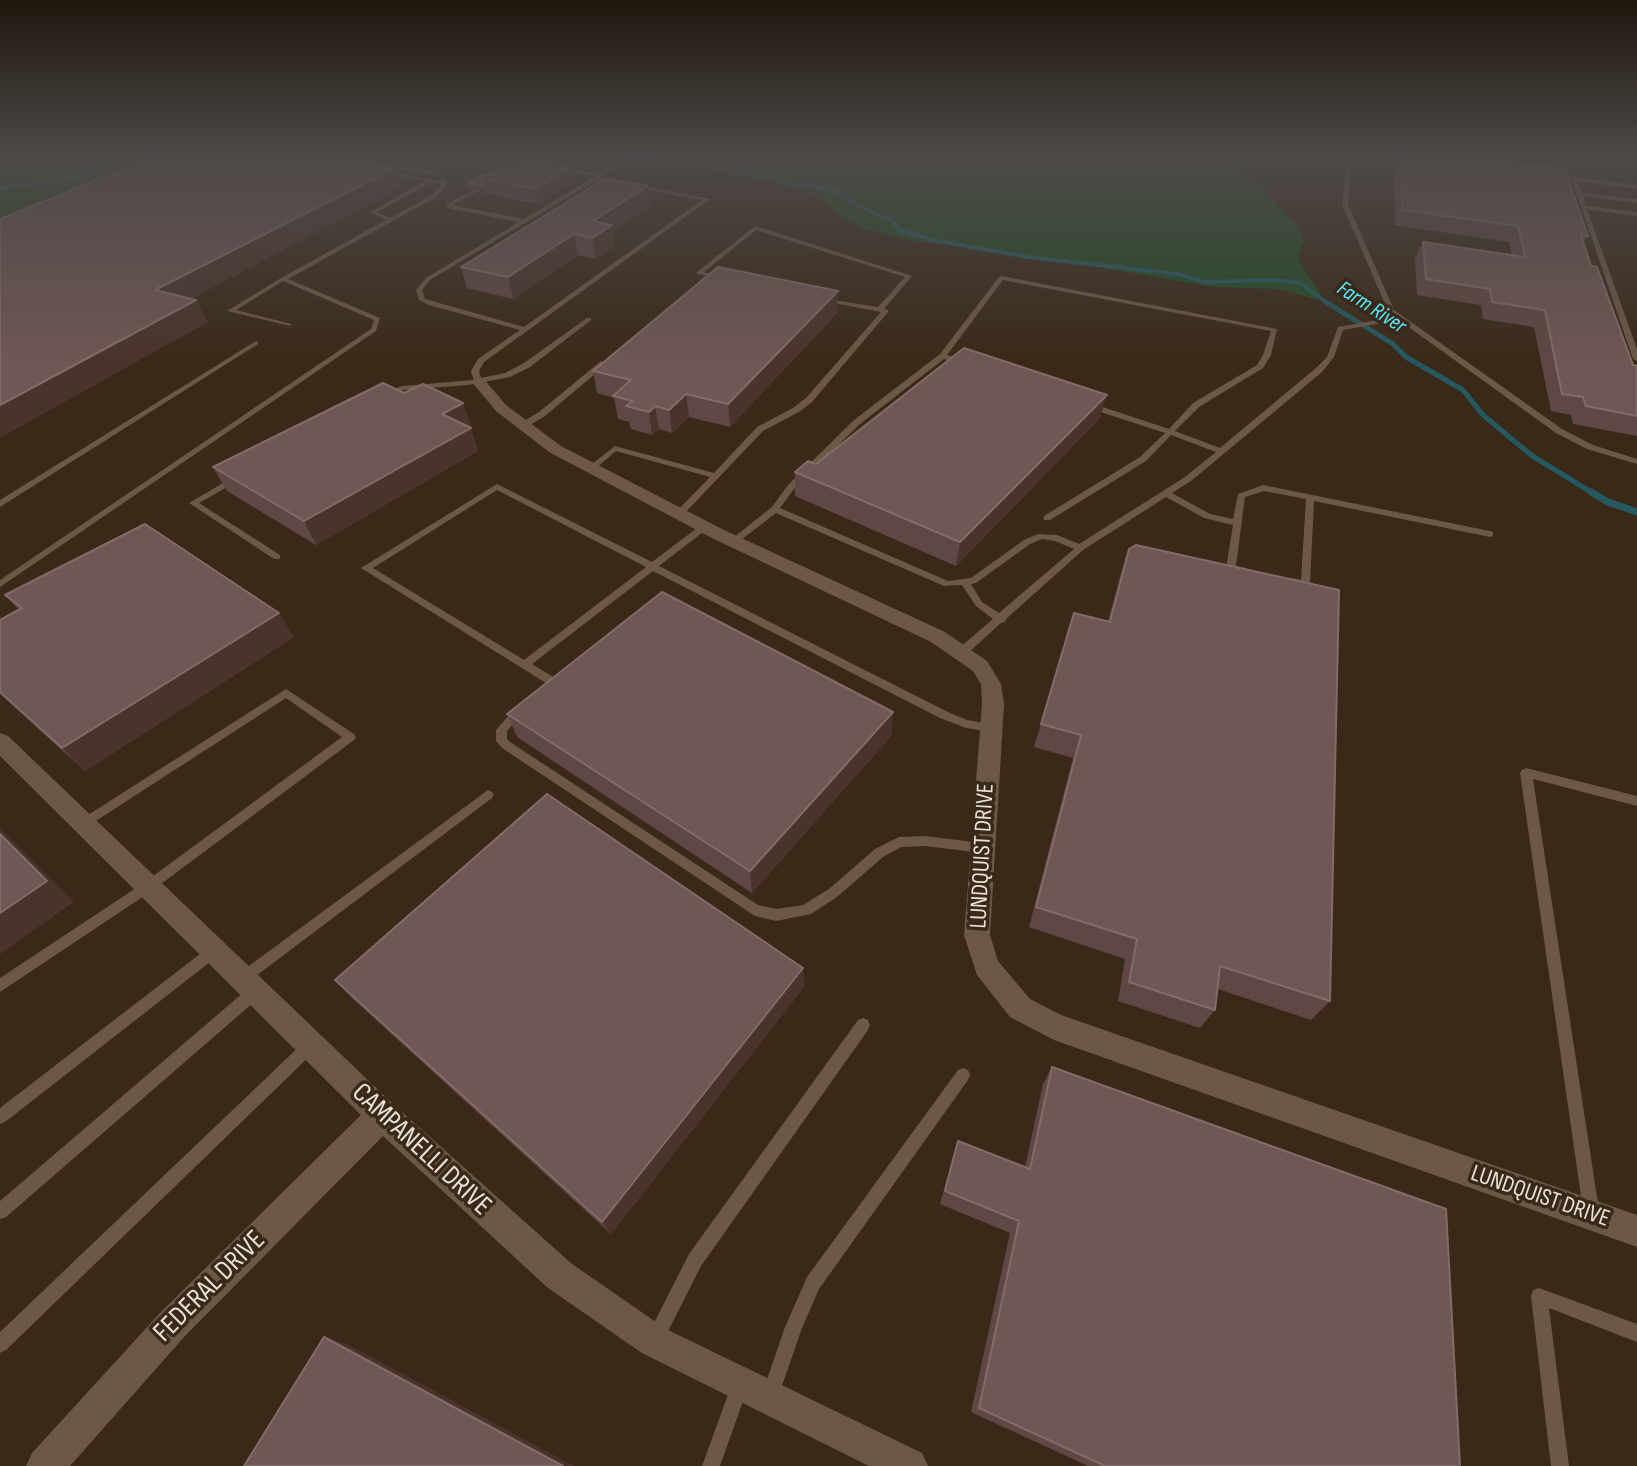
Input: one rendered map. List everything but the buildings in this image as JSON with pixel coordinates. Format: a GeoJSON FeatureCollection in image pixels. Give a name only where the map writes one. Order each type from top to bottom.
{"type":"FeatureCollection","features":[{"type":"Feature","properties":{"kind":"street","name":"LUNDQUIST DRIVE"},"geometry":{"type":"LineString","coordinates":[[478,381],[494,401],[522,426],[555,449],[704,527],[938,637],[963,651],[980,666],[991,684],[991,728],[977,919],[979,950],[996,982],[1020,1008],[1037,1018],[1637,1231]]}},
{"type":"Feature","properties":{"kind":"street","name":"CAMPANELLI DRIVE"},"geometry":{"type":"LineString","coordinates":[[0,742],[382,1115],[560,1276],[654,1341],[909,1466]]}},
{"type":"Feature","properties":{"kind":"street","name":"FEDERAL DRIVE"},"geometry":{"type":"LineString","coordinates":[[45,1466],[162,1335],[382,1115]]}},
{"type":"Feature","properties":{"kind":"lane"},"geometry":{"type":"LineString","coordinates":[[289,325],[230,311],[381,225]]}},
{"type":"Feature","properties":{"kind":"lane"},"geometry":{"type":"LineString","coordinates":[[518,225],[428,279],[418,294],[431,304],[525,329]]}},
{"type":"Feature","properties":{"kind":"lane"},"geometry":{"type":"LineString","coordinates":[[478,381],[475,371],[478,364],[670,225]]}},
{"type":"Feature","properties":{"kind":"lane"},"geometry":{"type":"LineString","coordinates":[[1354,225],[1388,307],[1398,318],[1559,431],[1590,447],[1637,462]]}},
{"type":"Feature","properties":{"kind":"lane"},"geometry":{"type":"LineString","coordinates":[[1590,225],[1637,359]]}},
{"type":"Feature","properties":{"kind":"lane"},"geometry":{"type":"LineString","coordinates":[[724,278],[699,273],[755,228],[909,276],[879,310]]}},
{"type":"Feature","properties":{"kind":"lane"},"geometry":{"type":"LineString","coordinates":[[698,285],[710,275]]}},
{"type":"Feature","properties":{"kind":"lane"},"geometry":{"type":"LineString","coordinates":[[734,541],[775,509],[791,487],[850,429],[943,356],[1001,278],[1275,330],[1260,366],[1196,405],[1143,459],[1047,518]]}},
{"type":"Feature","properties":{"kind":"lane"},"geometry":{"type":"LineString","coordinates":[[0,584],[374,330],[378,319],[283,279]]}},
{"type":"Feature","properties":{"kind":"lane"},"geometry":{"type":"LineString","coordinates":[[679,514],[766,424],[809,400],[886,311],[812,296]]}},
{"type":"Feature","properties":{"kind":"lane"},"geometry":{"type":"LineString","coordinates":[[963,651],[1002,620],[1080,548],[1166,493],[1324,365],[1339,330],[1345,326],[1398,318]]}},
{"type":"Feature","properties":{"kind":"lane"},"geometry":{"type":"LineString","coordinates":[[374,400],[403,388],[478,381],[523,369],[589,319]]}},
{"type":"Feature","properties":{"kind":"lane"},"geometry":{"type":"LineString","coordinates":[[0,504],[256,343]]}},
{"type":"Feature","properties":{"kind":"lane"},"geometry":{"type":"LineString","coordinates":[[522,426],[542,414],[614,354]]}},
{"type":"Feature","properties":{"kind":"lane"},"geometry":{"type":"LineString","coordinates":[[943,356],[972,366]]}},
{"type":"Feature","properties":{"kind":"lane"},"geometry":{"type":"LineString","coordinates":[[1076,401],[1221,451]]}},
{"type":"Feature","properties":{"kind":"lane"},"geometry":{"type":"LineString","coordinates":[[591,468],[615,448],[717,476]]}},
{"type":"Feature","properties":{"kind":"lane"},"geometry":{"type":"LineString","coordinates":[[245,473],[193,503],[277,557]]}},
{"type":"Feature","properties":{"kind":"lane"},"geometry":{"type":"LineString","coordinates":[[542,692],[554,683],[366,568],[497,487],[944,715],[966,724],[991,728]]}},
{"type":"Feature","properties":{"kind":"lane"},"geometry":{"type":"LineString","coordinates":[[1260,574],[1231,568],[1241,496],[1263,488],[1490,534]]}},
{"type":"Feature","properties":{"kind":"lane"},"geometry":{"type":"LineString","coordinates":[[1166,493],[1207,516],[1237,523]]}},
{"type":"Feature","properties":{"kind":"lane"},"geometry":{"type":"LineString","coordinates":[[1275,577],[1305,584],[1310,498]]}},
{"type":"Feature","properties":{"kind":"lane"},"geometry":{"type":"LineString","coordinates":[[775,509],[947,584],[966,584],[1033,538],[1057,538],[1080,548]]}},
{"type":"Feature","properties":{"kind":"lane"},"geometry":{"type":"LineString","coordinates":[[524,665],[704,527]]}},
{"type":"Feature","properties":{"kind":"lane"},"geometry":{"type":"LineString","coordinates":[[966,584],[979,604],[1002,620]]}},
{"type":"Feature","properties":{"kind":"lane"},"geometry":{"type":"LineString","coordinates":[[0,986],[149,886],[350,737],[286,693],[84,823]]}},
{"type":"Feature","properties":{"kind":"lane"},"geometry":{"type":"LineString","coordinates":[[531,701],[504,723],[500,735],[506,745],[755,910],[776,915],[806,910],[833,893],[879,853],[899,842],[925,841],[982,848]]}},
{"type":"Feature","properties":{"kind":"lane"},"geometry":{"type":"LineString","coordinates":[[1592,1215],[1526,773],[1637,801]]}},
{"type":"Feature","properties":{"kind":"lane"},"geometry":{"type":"LineString","coordinates":[[0,1211],[250,984],[488,795]]}},
{"type":"Feature","properties":{"kind":"lane"},"geometry":{"type":"LineString","coordinates":[[0,1117],[215,951]]}},
{"type":"Feature","properties":{"kind":"lane"},"geometry":{"type":"LineString","coordinates":[[654,1341],[672,1300],[695,1260],[863,1025]]}},
{"type":"Feature","properties":{"kind":"lane"},"geometry":{"type":"LineString","coordinates":[[0,1344],[311,1045]]}},
{"type":"Feature","properties":{"kind":"lane"},"geometry":{"type":"LineString","coordinates":[[770,1399],[798,1315],[813,1283],[963,1075]]}},
{"type":"Feature","properties":{"kind":"lane"},"geometry":{"type":"LineString","coordinates":[[1560,1466],[1539,1296],[1637,1333]]}},
{"type":"Feature","properties":{"kind":"lane"},"geometry":{"type":"LineString","coordinates":[[711,1466],[740,1384]]}},
{"type":"Feature","properties":{"kind":"green space"},"geometry":{"type":"Polygon","coordinates":[[[0,225],[18,225],[0,234],[0,225]]]}},
{"type":"Feature","properties":{"kind":"green space"},"geometry":{"type":"Polygon","coordinates":[[[857,225],[1297,225],[1304,241],[1298,255],[1299,261],[1323,298],[1315,299],[1278,289],[1212,287],[1093,266],[910,240],[857,225]]]}},
{"type":"Feature","properties":{"kind":"waterway","name":"Farm River"},"geometry":{"type":"LineString","coordinates":[[895,225],[899,230],[933,240],[1028,257],[1177,274],[1205,282],[1272,280],[1300,283],[1328,303]]}},
{"type":"Feature","properties":{"kind":"waterway","name":"Farm River"},"geometry":{"type":"LineString","coordinates":[[1328,303],[1393,344],[1406,357],[1463,390],[1483,415],[1531,455],[1594,494]]}},
{"type":"Feature","properties":{"kind":"waterway","name":"Farm River"},"geometry":{"type":"LineString","coordinates":[[1591,492],[1637,512]]}}]}
